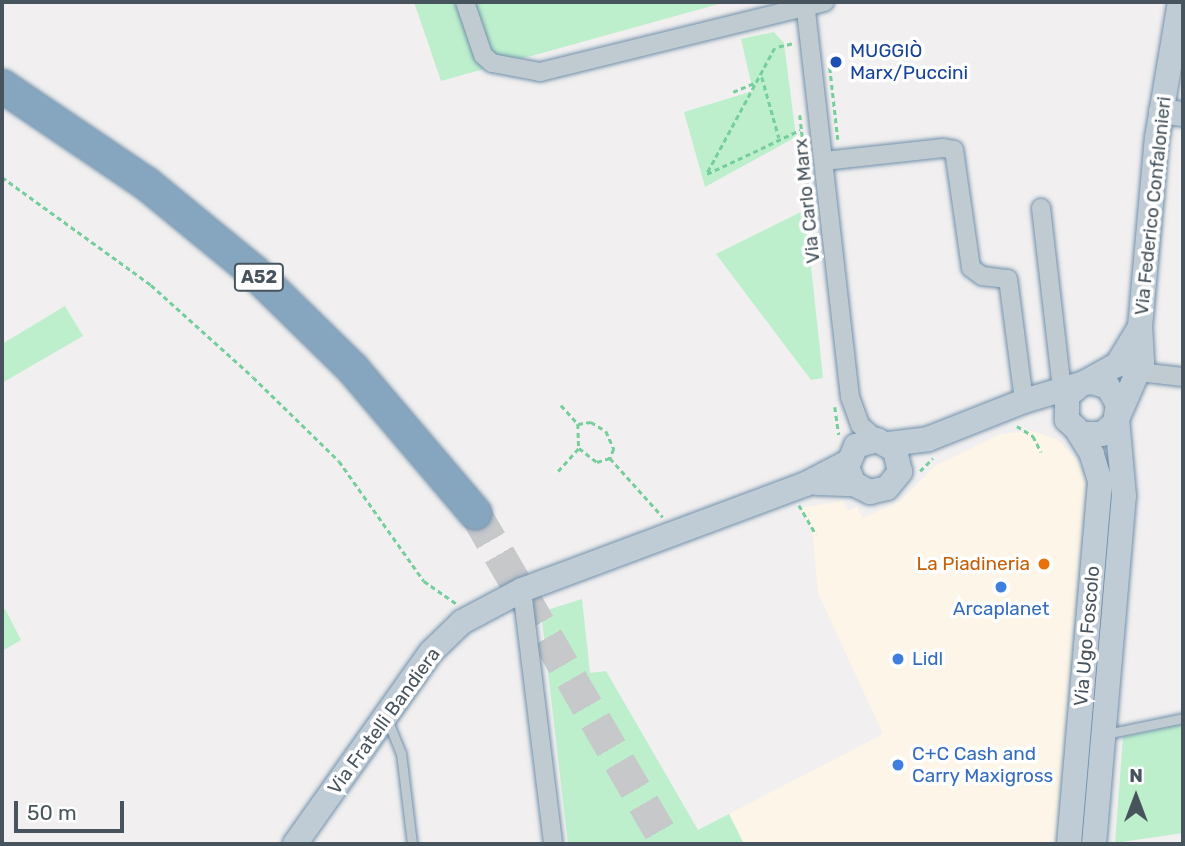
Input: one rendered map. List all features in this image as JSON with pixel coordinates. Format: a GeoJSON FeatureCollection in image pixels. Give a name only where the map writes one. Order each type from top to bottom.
{"type":"FeatureCollection","features":[{"type":"Feature","properties":{"kind":"highway","name":"A52"},"geometry":{"type":"LineString","coordinates":[[2,86],[147,184],[254,272],[354,369],[466,520],[359,405],[249,296],[130,197],[2,110]]}},
{"type":"Feature","properties":{"kind":"street"},"geometry":{"type":"LineString","coordinates":[[465,2],[483,55],[492,64],[556,71],[806,4],[825,2]]}},
{"type":"Feature","properties":{"kind":"street","name":"Via Federico Confalonieri"},"geometry":{"type":"LineString","coordinates":[[1117,418],[1139,372],[1140,327],[1172,113],[1180,2]]}},
{"type":"Feature","properties":{"kind":"street","name":"Via Carlo Marx"},"geometry":{"type":"LineString","coordinates":[[806,4],[850,397],[848,461]]}},
{"type":"Feature","properties":{"kind":"street"},"geometry":{"type":"LineString","coordinates":[[824,161],[943,148],[954,150],[971,268],[982,276],[1008,279],[1024,401]]}},
{"type":"Feature","properties":{"kind":"street"},"geometry":{"type":"LineString","coordinates":[[1041,208],[1073,404],[1099,435],[1117,418]]}},
{"type":"Feature","properties":{"kind":"street","name":"Via Federico Confalonieri"},"geometry":{"type":"LineString","coordinates":[[1073,404],[1116,365],[1140,327]]}},
{"type":"Feature","properties":{"kind":"street"},"geometry":{"type":"LineString","coordinates":[[1139,372],[1183,377]]}},
{"type":"Feature","properties":{"kind":"street","name":"Via Ugo Foscolo"},"geometry":{"type":"LineString","coordinates":[[1069,844],[1100,481],[1073,404],[1099,383],[1112,390],[1118,404],[1117,418],[1124,476],[1094,844]]}},
{"type":"Feature","properties":{"kind":"street","name":"Via Carlo Marx"},"geometry":{"type":"LineString","coordinates":[[850,397],[860,425],[883,442]]}},
{"type":"Feature","properties":{"kind":"street","name":"Via Fratelli Bandiera"},"geometry":{"type":"LineString","coordinates":[[1006,419],[1024,401],[1073,404]]}},
{"type":"Feature","properties":{"kind":"street","name":"Via Fratelli Bandiera"},"geometry":{"type":"LineString","coordinates":[[297,843],[431,652],[462,622],[522,590],[802,492],[848,461],[864,441],[928,439],[1073,404]]}},
{"type":"Feature","properties":{"kind":"street"},"geometry":{"type":"LineString","coordinates":[[898,477],[928,439]]}},
{"type":"Feature","properties":{"kind":"street"},"geometry":{"type":"LineString","coordinates":[[883,442],[899,459],[898,477]]}},
{"type":"Feature","properties":{"kind":"street","name":"Via Fratelli Bandiera"},"geometry":{"type":"LineString","coordinates":[[848,461],[879,491],[898,477]]}},
{"type":"Feature","properties":{"kind":"street"},"geometry":{"type":"LineString","coordinates":[[522,590],[553,844]]}},
{"type":"Feature","properties":{"kind":"lane"},"geometry":{"type":"LineString","coordinates":[[386,718],[401,753],[412,844]]}},
{"type":"Feature","properties":{"kind":"lane"},"geometry":{"type":"LineString","coordinates":[[1103,735],[1183,718]]}},
{"type":"Feature","properties":{"kind":"path"},"geometry":{"type":"LineString","coordinates":[[797,42],[775,48],[707,174],[801,130]]}},
{"type":"Feature","properties":{"kind":"path"},"geometry":{"type":"LineString","coordinates":[[762,76],[779,138]]}},
{"type":"Feature","properties":{"kind":"path"},"geometry":{"type":"LineString","coordinates":[[733,93],[757,82]]}},
{"type":"Feature","properties":{"kind":"path"},"geometry":{"type":"LineString","coordinates":[[2,177],[151,285],[253,377],[339,461],[424,581],[456,603]]}},
{"type":"Feature","properties":{"kind":"path"},"geometry":{"type":"LineString","coordinates":[[848,461],[834,398],[850,397]]}},
{"type":"Feature","properties":{"kind":"path"},"geometry":{"type":"LineString","coordinates":[[558,471],[579,448],[578,424],[561,405]]}},
{"type":"Feature","properties":{"kind":"path"},"geometry":{"type":"LineString","coordinates":[[1006,419],[1029,432],[1041,452]]}},
{"type":"Feature","properties":{"kind":"path"},"geometry":{"type":"LineString","coordinates":[[578,424],[591,422],[606,431],[614,449],[610,458],[597,462],[579,448]]}},
{"type":"Feature","properties":{"kind":"path"},"geometry":{"type":"LineString","coordinates":[[606,431],[611,426]]}},
{"type":"Feature","properties":{"kind":"path"},"geometry":{"type":"LineString","coordinates":[[610,458],[665,520]]}},
{"type":"Feature","properties":{"kind":"path"},"geometry":{"type":"LineString","coordinates":[[802,492],[816,535]]}},
{"type":"Feature","properties":{"kind":"shaded area"},"geometry":{"type":"Polygon","coordinates":[[[1033,431],[1058,440],[1076,459],[1086,480],[1056,844],[744,844],[729,814],[883,734],[818,593],[812,528],[800,508],[843,501],[848,511],[857,507],[863,518],[900,501],[935,466],[1000,434],[1033,431]]]}},
{"type":"Feature","properties":{"kind":"green space"},"geometry":{"type":"Polygon","coordinates":[[[414,2],[726,2],[441,81],[414,2]]]}},
{"type":"Feature","properties":{"kind":"green space"},"geometry":{"type":"Polygon","coordinates":[[[774,32],[784,43],[796,137],[705,187],[684,112],[753,91],[741,39],[774,32]]]}},
{"type":"Feature","properties":{"kind":"green space"},"geometry":{"type":"Polygon","coordinates":[[[805,210],[823,378],[811,380],[716,254],[805,210]]]}},
{"type":"Feature","properties":{"kind":"green space"},"geometry":{"type":"Polygon","coordinates":[[[65,306],[83,336],[2,383],[2,344],[65,306]]]}},
{"type":"Feature","properties":{"kind":"green space"},"geometry":{"type":"Polygon","coordinates":[[[582,599],[590,673],[606,671],[698,830],[729,814],[744,844],[568,844],[541,612],[582,599]]]}},
{"type":"Feature","properties":{"kind":"green space"},"geometry":{"type":"Polygon","coordinates":[[[5,609],[21,640],[2,651],[2,610],[5,609]]]}},
{"type":"Feature","properties":{"kind":"green space"},"geometry":{"type":"Polygon","coordinates":[[[1183,724],[1183,833],[1115,843],[1123,737],[1183,724]]]}},
{"type":"Feature","properties":{"kind":"tunnel"},"geometry":{"type":"LineString","coordinates":[[475,513],[667,844]]}},
{"type":"Feature","properties":{"kind":"place","name":"MUGGIÒ Marx/Puccini"},"geometry":{"type":"Point","coordinates":[836,62]}},
{"type":"Feature","properties":{"kind":"place","name":"La Piadineria"},"geometry":{"type":"Point","coordinates":[1044,564]}},
{"type":"Feature","properties":{"kind":"place","name":"Arcaplanet"},"geometry":{"type":"Point","coordinates":[1001,587]}},
{"type":"Feature","properties":{"kind":"place","name":"Lidl"},"geometry":{"type":"Point","coordinates":[898,659]}},
{"type":"Feature","properties":{"kind":"place","name":"C+C Cash and Carry Maxigross"},"geometry":{"type":"Point","coordinates":[898,765]}}]}
